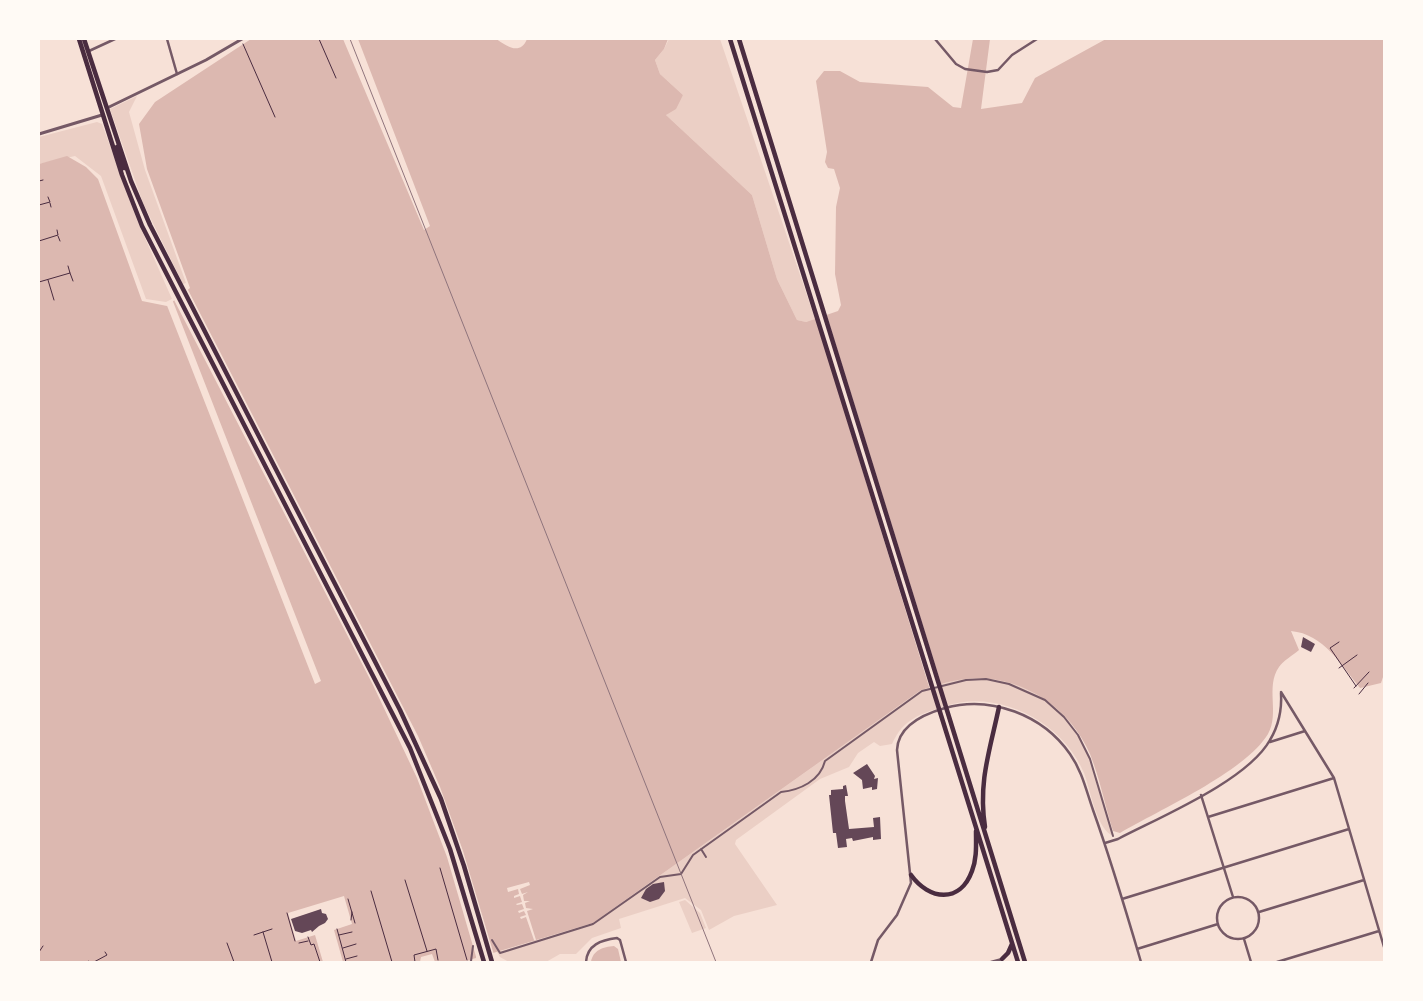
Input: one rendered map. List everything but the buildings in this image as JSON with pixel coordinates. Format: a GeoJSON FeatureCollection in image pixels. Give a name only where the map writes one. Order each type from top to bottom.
{"type":"FeatureCollection","features":[{"type":"Feature","properties":{"kind":"main road"},"geometry":{"type":"LineString","coordinates":[[79,39],[88,74],[134,208],[172,286],[410,748],[450,849],[483,961]]}},
{"type":"Feature","properties":{"kind":"main road"},"geometry":{"type":"LineString","coordinates":[[84,39],[131,181]]}},
{"type":"Feature","properties":{"kind":"main road"},"geometry":{"type":"LineString","coordinates":[[730,39],[1018,962]]}},
{"type":"Feature","properties":{"kind":"main road"},"geometry":{"type":"LineString","coordinates":[[739,39],[1025,962]]}},
{"type":"Feature","properties":{"kind":"main road"},"geometry":{"type":"LineString","coordinates":[[88,74],[102,104],[107,108]]}},
{"type":"Feature","properties":{"kind":"main road"},"geometry":{"type":"LineString","coordinates":[[102,115],[108,121],[122,163],[150,225],[410,730],[447,818],[491,960]]}},
{"type":"Feature","properties":{"kind":"main road"},"geometry":{"type":"LineString","coordinates":[[987,843],[982,789],[999,707]]}},
{"type":"Feature","properties":{"kind":"main road"},"geometry":{"type":"LineString","coordinates":[[911,875],[918,884],[932,894],[949,894],[961,888],[969,879],[975,862],[976,825]]}},
{"type":"Feature","properties":{"kind":"main road"},"geometry":{"type":"LineString","coordinates":[[1002,959],[1008,953],[1012,943]]}},
{"type":"Feature","properties":{"kind":"street"},"geometry":{"type":"LineString","coordinates":[[83,54],[115,39]]}},
{"type":"Feature","properties":{"kind":"street"},"geometry":{"type":"LineString","coordinates":[[167,39],[177,74]]}},
{"type":"Feature","properties":{"kind":"street"},"geometry":{"type":"LineString","coordinates":[[107,108],[177,74],[242,39]]}},
{"type":"Feature","properties":{"kind":"street"},"geometry":{"type":"LineString","coordinates":[[935,39],[956,64],[965,69],[988,72],[998,70],[1012,55],[1037,39]]}},
{"type":"Feature","properties":{"kind":"street"},"geometry":{"type":"LineString","coordinates":[[751,106],[759,103]]}},
{"type":"Feature","properties":{"kind":"street"},"geometry":{"type":"LineString","coordinates":[[39,134],[102,115]]}},
{"type":"Feature","properties":{"kind":"street"},"geometry":{"type":"LineString","coordinates":[[492,940],[500,953],[593,924],[660,877],[681,874],[693,855],[781,792],[797,790],[815,778],[821,772],[825,761],[920,692],[952,682],[973,679],[992,680],[1025,689],[1045,700],[1066,719],[1088,753],[1113,836]]}},
{"type":"Feature","properties":{"kind":"street"},"geometry":{"type":"LineString","coordinates":[[1106,843],[1118,839],[1201,795],[1238,772],[1256,758],[1270,742],[1280,717],[1281,692],[1334,778],[1384,947]]}},
{"type":"Feature","properties":{"kind":"street"},"geometry":{"type":"LineString","coordinates":[[871,962],[882,932],[901,907],[911,884],[898,761],[897,745],[901,734],[909,725],[926,715],[958,706],[980,705],[1014,711],[1036,722],[1050,732],[1064,747],[1080,772],[1106,843],[1141,962]]}},
{"type":"Feature","properties":{"kind":"street"},"geometry":{"type":"LineString","coordinates":[[1270,742],[1305,731]]}},
{"type":"Feature","properties":{"kind":"street"},"geometry":{"type":"LineString","coordinates":[[1208,817],[1334,778]]}},
{"type":"Feature","properties":{"kind":"street"},"geometry":{"type":"LineString","coordinates":[[1201,795],[1232,897]]}},
{"type":"Feature","properties":{"kind":"street"},"geometry":{"type":"LineString","coordinates":[[1122,899],[1349,829]]}},
{"type":"Feature","properties":{"kind":"street"},"geometry":{"type":"LineString","coordinates":[[701,849],[706,857]]}},
{"type":"Feature","properties":{"kind":"street"},"geometry":{"type":"LineString","coordinates":[[1259,912],[1364,880]]}},
{"type":"Feature","properties":{"kind":"street"},"geometry":{"type":"LineString","coordinates":[[1232,897],[1249,899],[1259,912],[1257,928],[1244,938],[1235,939],[1227,936],[1218,924],[1219,908],[1232,897]]}},
{"type":"Feature","properties":{"kind":"street"},"geometry":{"type":"LineString","coordinates":[[1137,949],[1218,924]]}},
{"type":"Feature","properties":{"kind":"street"},"geometry":{"type":"LineString","coordinates":[[1276,962],[1380,931]]}},
{"type":"Feature","properties":{"kind":"street"},"geometry":{"type":"LineString","coordinates":[[586,962],[592,947],[616,938],[620,940],[626,962]]}},
{"type":"Feature","properties":{"kind":"street"},"geometry":{"type":"LineString","coordinates":[[1244,938],[1251,962]]}},
{"type":"Feature","properties":{"kind":"street"},"geometry":{"type":"LineString","coordinates":[[471,961],[473,946]]}},
{"type":"Feature","properties":{"kind":"street"},"geometry":{"type":"LineString","coordinates":[[991,962],[1002,959]]}},
{"type":"Feature","properties":{"kind":"path"},"geometry":{"type":"LineString","coordinates":[[319,39],[336,78]]}},
{"type":"Feature","properties":{"kind":"path"},"geometry":{"type":"LineString","coordinates":[[242,44],[275,117]]}},
{"type":"Feature","properties":{"kind":"path"},"geometry":{"type":"LineString","coordinates":[[39,181],[43,180]]}},
{"type":"Feature","properties":{"kind":"path"},"geometry":{"type":"LineString","coordinates":[[48,197],[51,207]]}},
{"type":"Feature","properties":{"kind":"path"},"geometry":{"type":"LineString","coordinates":[[39,205],[50,202]]}},
{"type":"Feature","properties":{"kind":"path"},"geometry":{"type":"LineString","coordinates":[[57,230],[60,240]]}},
{"type":"Feature","properties":{"kind":"path"},"geometry":{"type":"LineString","coordinates":[[39,241],[58,235]]}},
{"type":"Feature","properties":{"kind":"path"},"geometry":{"type":"LineString","coordinates":[[68,266],[73,281]]}},
{"type":"Feature","properties":{"kind":"path"},"geometry":{"type":"LineString","coordinates":[[39,282],[70,272]]}},
{"type":"Feature","properties":{"kind":"path"},"geometry":{"type":"LineString","coordinates":[[48,279],[54,300]]}},
{"type":"Feature","properties":{"kind":"path"},"geometry":{"type":"LineString","coordinates":[[1339,642],[1330,648],[1355,687],[1369,672]]}},
{"type":"Feature","properties":{"kind":"path"},"geometry":{"type":"LineString","coordinates":[[1339,668],[1357,655]]}},
{"type":"Feature","properties":{"kind":"path"},"geometry":{"type":"LineString","coordinates":[[1359,694],[1368,683]]}},
{"type":"Feature","properties":{"kind":"path"},"geometry":{"type":"LineString","coordinates":[[440,868],[468,961]]}},
{"type":"Feature","properties":{"kind":"path"},"geometry":{"type":"LineString","coordinates":[[405,880],[427,952]]}},
{"type":"Feature","properties":{"kind":"path"},"geometry":{"type":"LineString","coordinates":[[371,891],[392,962]]}},
{"type":"Feature","properties":{"kind":"path"},"geometry":{"type":"LineString","coordinates":[[348,899],[355,923]]}},
{"type":"Feature","properties":{"kind":"path"},"geometry":{"type":"LineString","coordinates":[[351,920],[352,912]]}},
{"type":"Feature","properties":{"kind":"path"},"geometry":{"type":"LineString","coordinates":[[287,913],[295,941]]}},
{"type":"Feature","properties":{"kind":"path"},"geometry":{"type":"LineString","coordinates":[[254,935],[272,929]]}},
{"type":"Feature","properties":{"kind":"path"},"geometry":{"type":"LineString","coordinates":[[336,929],[346,962]]}},
{"type":"Feature","properties":{"kind":"path"},"geometry":{"type":"LineString","coordinates":[[263,932],[272,962]]}},
{"type":"Feature","properties":{"kind":"path"},"geometry":{"type":"LineString","coordinates":[[338,936],[352,932]]}},
{"type":"Feature","properties":{"kind":"path"},"geometry":{"type":"LineString","coordinates":[[308,938],[311,946],[314,944],[320,962]]}},
{"type":"Feature","properties":{"kind":"path"},"geometry":{"type":"LineString","coordinates":[[299,944],[309,940]]}},
{"type":"Feature","properties":{"kind":"path"},"geometry":{"type":"LineString","coordinates":[[227,943],[234,962]]}},
{"type":"Feature","properties":{"kind":"path"},"geometry":{"type":"LineString","coordinates":[[342,948],[356,944]]}},
{"type":"Feature","properties":{"kind":"path"},"geometry":{"type":"LineString","coordinates":[[39,952],[43,946]]}},
{"type":"Feature","properties":{"kind":"path"},"geometry":{"type":"LineString","coordinates":[[416,962],[414,956],[436,948],[438,960]]}},
{"type":"Feature","properties":{"kind":"path"},"geometry":{"type":"LineString","coordinates":[[95,958],[96,962],[107,956],[105,952]]}},
{"type":"Feature","properties":{"kind":"path"},"geometry":{"type":"LineString","coordinates":[[345,959],[357,956]]}},
{"type":"Feature","properties":{"kind":"shaded area"},"geometry":{"type":"Polygon","coordinates":[[[251,39],[343,39],[424,230],[430,226],[358,39],[496,39],[509,47],[517,48],[521,47],[527,39],[668,39],[664,49],[655,60],[660,74],[683,95],[676,109],[666,115],[752,195],[777,279],[797,320],[806,322],[838,311],[841,305],[835,274],[836,207],[840,188],[834,169],[828,168],[825,162],[827,152],[816,81],[824,71],[840,71],[860,82],[928,87],[953,107],[961,108],[973,39],[990,39],[981,109],[1022,103],[1035,78],[1106,39],[1384,39],[1384,674],[1381,683],[1360,688],[1339,661],[1322,644],[1303,633],[1291,631],[1299,650],[1279,667],[1275,675],[1271,726],[1268,734],[1257,748],[1221,776],[1178,802],[1120,833],[1113,831],[1090,754],[1068,720],[1036,694],[1018,686],[999,680],[979,678],[958,680],[921,690],[593,923],[493,953],[491,948],[476,952],[476,958],[462,962],[435,962],[432,954],[421,957],[420,962],[343,962],[334,930],[352,924],[344,896],[288,913],[296,941],[315,935],[323,962],[39,962],[39,164],[67,156],[86,167],[98,179],[142,301],[167,306],[190,288],[147,169],[139,124],[155,102],[251,39]]]}},
{"type":"Feature","properties":{"kind":"shaded area"},"geometry":{"type":"Polygon","coordinates":[[[669,39],[720,39],[815,319],[806,322],[797,320],[777,279],[752,195],[666,115],[683,95],[660,74],[655,60],[669,39]]]}},
{"type":"Feature","properties":{"kind":"shaded area"},"geometry":{"type":"Polygon","coordinates":[[[137,96],[129,112],[145,170],[186,283],[183,284],[143,203],[110,109],[137,96]]]}},
{"type":"Feature","properties":{"kind":"shaded area"},"geometry":{"type":"Polygon","coordinates":[[[97,122],[102,124],[137,220],[172,299],[166,302],[146,299],[101,176],[75,156],[39,164],[39,137],[97,122]]]}},
{"type":"Feature","properties":{"kind":"shaded area"},"geometry":{"type":"Polygon","coordinates":[[[976,678],[1010,683],[1037,693],[1058,708],[1074,728],[1087,751],[1114,836],[1103,827],[1095,809],[1084,773],[1074,755],[1061,738],[1045,725],[1007,706],[986,702],[965,702],[945,706],[913,719],[902,728],[892,744],[880,746],[874,742],[858,753],[849,767],[820,779],[736,840],[735,844],[777,905],[734,916],[709,930],[701,910],[685,898],[619,919],[621,928],[592,938],[576,954],[560,954],[546,962],[509,962],[500,957],[493,945],[473,951],[472,962],[462,962],[469,960],[471,945],[492,939],[501,951],[593,923],[921,690],[959,679],[976,678]]]}},
{"type":"Feature","properties":{"kind":"shaded area"},"geometry":{"type":"Polygon","coordinates":[[[685,900],[700,913],[706,928],[692,933],[679,902],[685,900]]]}},
{"type":"Feature","properties":{"kind":"shaded area"},"geometry":{"type":"Polygon","coordinates":[[[614,946],[618,949],[621,962],[591,962],[596,952],[606,947],[614,946]]]}},
{"type":"Feature","properties":{"kind":"pier"},"geometry":{"type":"Polygon","coordinates":[[[186,286],[418,736],[440,787],[463,851],[494,955],[490,950],[479,954],[477,960],[447,857],[417,778],[373,685],[173,298],[186,286]]]}},
{"type":"Feature","properties":{"kind":"pier"},"geometry":{"type":"Polygon","coordinates":[[[172,299],[321,681],[315,684],[166,303],[172,299]]]}},
{"type":"Feature","properties":{"kind":"pier"},"geometry":{"type":"Polygon","coordinates":[[[826,313],[942,687],[930,690],[815,316],[826,313]]]}},
{"type":"Feature","properties":{"kind":"pier"},"geometry":{"type":"Polygon","coordinates":[[[529,882],[530,885],[520,889],[522,894],[528,892],[523,895],[524,901],[530,901],[525,903],[526,908],[533,909],[527,911],[536,940],[534,940],[526,917],[521,919],[520,917],[526,915],[524,911],[519,913],[518,911],[524,909],[522,904],[516,904],[522,902],[520,896],[514,898],[514,896],[519,894],[518,889],[508,892],[507,888],[529,882]]]}},
{"type":"Feature","properties":{"kind":"railway"},"geometry":{"type":"LineString","coordinates":[[350,39],[716,962]]}}]}
